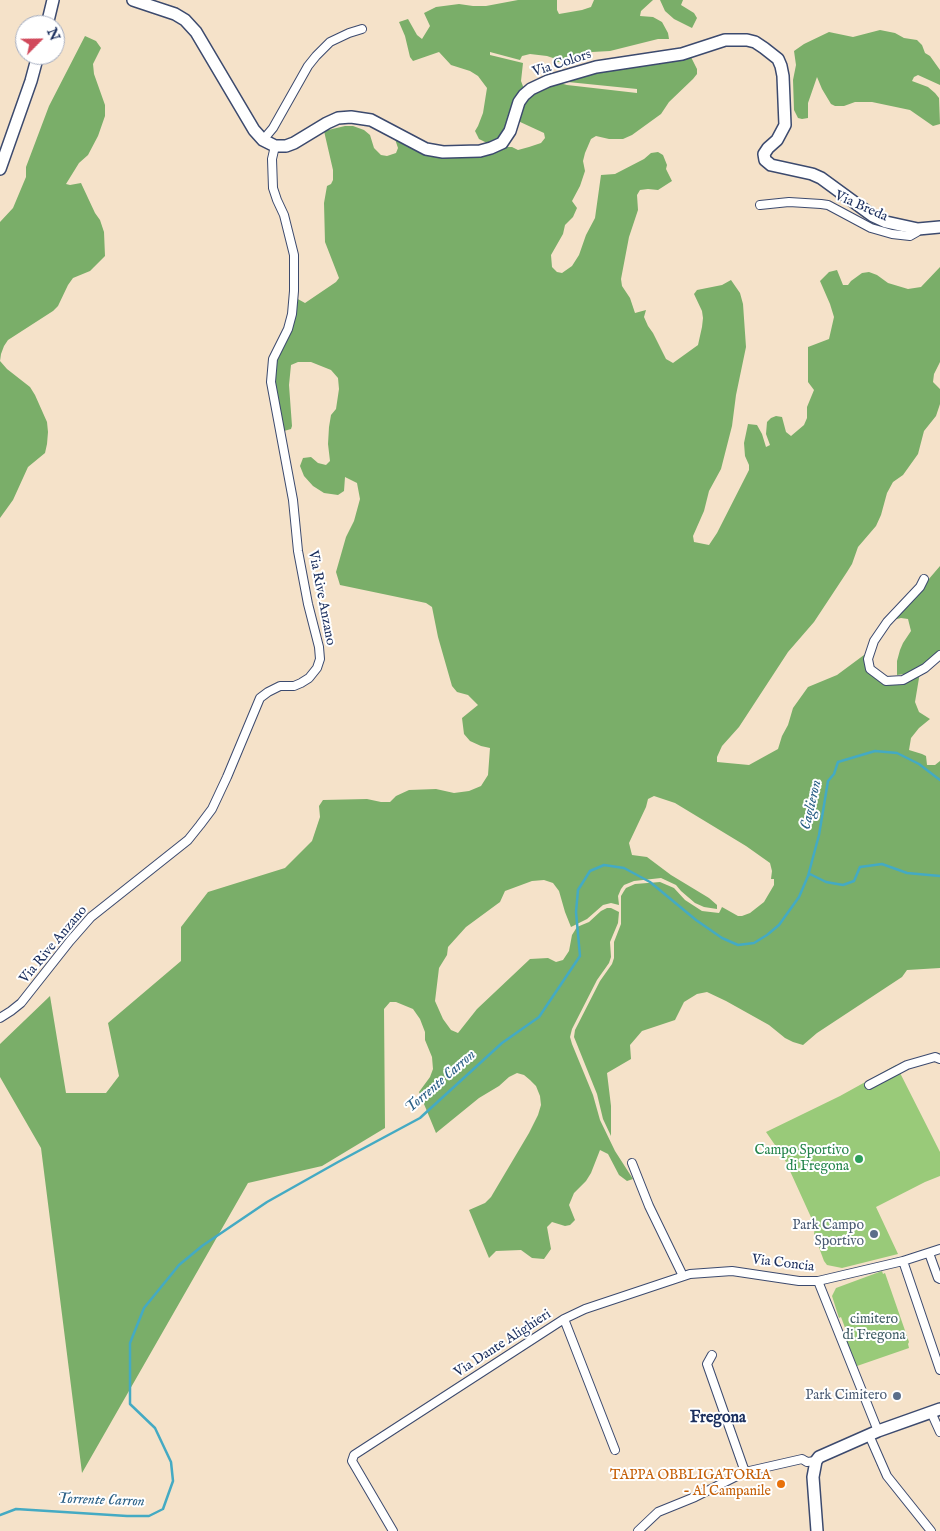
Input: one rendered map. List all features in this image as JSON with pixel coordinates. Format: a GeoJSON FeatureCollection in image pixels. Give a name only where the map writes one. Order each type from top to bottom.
{"type":"FeatureCollection","features":[{"type":"Feature","properties":{"kind":"street"},"geometry":{"type":"LineString","coordinates":[[49,15],[53,0]]}},
{"type":"Feature","properties":{"kind":"street"},"geometry":{"type":"LineString","coordinates":[[134,0],[175,14],[185,20],[196,32],[250,124],[264,140],[275,146]]}},
{"type":"Feature","properties":{"kind":"street"},"geometry":{"type":"LineString","coordinates":[[264,140],[273,128],[308,66],[316,56],[330,42],[362,29]]}},
{"type":"Feature","properties":{"kind":"street","name":"Via Colors"},"geometry":{"type":"LineString","coordinates":[[275,146],[294,143],[327,123],[338,118],[351,116],[371,120],[426,149],[444,152],[480,151],[502,143],[510,131],[519,102],[524,95],[531,89],[548,81],[596,67],[682,54],[725,40],[747,40],[755,42],[778,59],[783,76],[785,125],[777,140],[764,154],[765,160],[771,165],[812,174],[821,178],[873,216],[886,222],[918,229],[940,228]]}},
{"type":"Feature","properties":{"kind":"street"},"geometry":{"type":"LineString","coordinates":[[0,169],[35,65]]}},
{"type":"Feature","properties":{"kind":"street","name":"Via Rive Anzano"},"geometry":{"type":"LineString","coordinates":[[0,1018],[11,1012],[21,1003],[70,941],[92,917],[188,840],[212,809],[260,698],[280,686],[294,686],[309,678],[317,668],[320,659],[298,550],[293,500],[271,382],[275,354],[288,329],[292,314],[294,291],[294,254],[284,215],[273,188],[272,159],[275,146]]}},
{"type":"Feature","properties":{"kind":"street","name":"Via Breda"},"geometry":{"type":"LineString","coordinates":[[760,205],[789,202],[821,204],[871,228],[892,234],[910,236],[917,232],[918,229]]}},
{"type":"Feature","properties":{"kind":"street"},"geometry":{"type":"LineString","coordinates":[[924,579],[920,587],[887,622],[874,641],[872,652],[868,659],[870,670],[886,681],[903,680],[925,668],[940,655]]}},
{"type":"Feature","properties":{"kind":"street"},"geometry":{"type":"LineString","coordinates":[[868,1085],[907,1065],[935,1057],[940,1059]]}},
{"type":"Feature","properties":{"kind":"street"},"geometry":{"type":"LineString","coordinates":[[632,1163],[649,1206],[686,1275]]}},
{"type":"Feature","properties":{"kind":"street","name":"Via Concia"},"geometry":{"type":"LineString","coordinates":[[686,1275],[732,1271],[799,1281],[818,1281],[903,1261],[940,1249]]}},
{"type":"Feature","properties":{"kind":"street"},"geometry":{"type":"LineString","coordinates":[[929,1253],[940,1279]]}},
{"type":"Feature","properties":{"kind":"street"},"geometry":{"type":"LineString","coordinates":[[903,1261],[940,1370]]}},
{"type":"Feature","properties":{"kind":"street","name":"Via Dante Alighieri"},"geometry":{"type":"LineString","coordinates":[[393,1531],[352,1461],[354,1454],[564,1319],[585,1309],[686,1275]]}},
{"type":"Feature","properties":{"kind":"street"},"geometry":{"type":"LineString","coordinates":[[818,1281],[888,1476],[931,1531]]}},
{"type":"Feature","properties":{"kind":"street"},"geometry":{"type":"LineString","coordinates":[[564,1319],[615,1450]]}},
{"type":"Feature","properties":{"kind":"street"},"geometry":{"type":"LineString","coordinates":[[712,1356],[707,1364],[745,1472]]}},
{"type":"Feature","properties":{"kind":"street"},"geometry":{"type":"LineString","coordinates":[[638,1531],[658,1512],[695,1497],[745,1472],[802,1459],[807,1462],[816,1461],[824,1454],[873,1433],[936,1411],[940,1432]]}},
{"type":"Feature","properties":{"kind":"street"},"geometry":{"type":"LineString","coordinates":[[816,1461],[813,1477],[816,1531]]}},
{"type":"Feature","properties":{"kind":"green space"},"geometry":{"type":"Polygon","coordinates":[[[518,0],[557,0],[559,14],[591,7],[594,0],[653,0],[641,11],[640,16],[653,17],[662,22],[669,39],[658,39],[610,51],[592,52],[578,59],[562,62],[557,62],[547,56],[530,54],[522,56],[520,60],[490,52],[490,55],[523,63],[521,81],[524,89],[501,139],[487,143],[479,139],[475,131],[483,113],[487,88],[478,76],[470,71],[451,65],[439,52],[413,61],[399,22],[408,19],[417,35],[422,39],[430,26],[424,13],[436,7],[459,4],[486,6],[518,0]]]}},
{"type":"Feature","properties":{"kind":"green space"},"geometry":{"type":"Polygon","coordinates":[[[660,0],[683,0],[681,5],[694,13],[697,18],[692,28],[674,19],[665,11],[660,0]]]}},
{"type":"Feature","properties":{"kind":"green space"},"geometry":{"type":"Polygon","coordinates":[[[880,30],[917,40],[922,45],[925,53],[930,56],[940,70],[940,85],[918,75],[912,81],[928,87],[939,98],[940,124],[933,126],[910,110],[872,102],[855,102],[844,106],[835,106],[831,104],[817,77],[808,103],[808,118],[798,118],[794,110],[793,80],[796,65],[794,51],[829,32],[853,37],[880,30]]]}},
{"type":"Feature","properties":{"kind":"green space"},"geometry":{"type":"Polygon","coordinates":[[[85,36],[96,41],[101,48],[93,64],[94,74],[105,105],[105,116],[98,136],[88,155],[79,163],[66,184],[81,183],[104,232],[105,256],[90,271],[73,278],[58,306],[53,311],[8,340],[4,346],[0,361],[0,222],[13,208],[26,177],[26,167],[49,106],[85,36]]]}},
{"type":"Feature","properties":{"kind":"green space"},"geometry":{"type":"Polygon","coordinates":[[[690,55],[697,69],[697,74],[669,102],[661,114],[632,135],[623,139],[609,139],[596,136],[591,139],[583,161],[585,171],[572,201],[577,208],[573,217],[565,225],[563,234],[551,255],[552,267],[557,272],[562,273],[572,266],[579,255],[586,235],[595,218],[601,175],[615,174],[644,159],[651,153],[658,152],[663,155],[667,165],[666,169],[672,181],[658,190],[640,190],[637,195],[638,210],[629,237],[621,279],[622,286],[630,298],[635,313],[646,310],[644,317],[648,326],[666,359],[673,363],[698,345],[703,318],[702,311],[694,294],[697,290],[722,285],[731,280],[740,293],[743,304],[746,347],[732,426],[721,469],[709,491],[704,511],[693,536],[694,542],[709,545],[749,470],[744,443],[748,424],[757,425],[766,447],[770,445],[766,434],[767,422],[771,418],[776,416],[782,417],[786,432],[791,436],[804,425],[807,418],[807,407],[814,390],[808,382],[808,347],[829,339],[834,317],[820,281],[829,272],[837,270],[843,285],[848,285],[862,273],[869,272],[888,283],[908,289],[921,287],[940,267],[940,362],[934,374],[933,382],[940,389],[940,404],[936,416],[924,431],[918,454],[903,475],[893,482],[887,493],[876,526],[858,547],[847,572],[814,622],[788,652],[739,727],[722,746],[717,762],[749,765],[778,749],[793,708],[808,687],[837,675],[864,655],[872,667],[885,678],[897,679],[920,672],[915,702],[919,712],[930,719],[911,738],[909,750],[926,756],[927,765],[935,765],[940,761],[940,968],[907,970],[902,977],[817,1033],[803,1045],[785,1038],[769,1025],[726,1001],[707,992],[697,994],[684,1002],[675,1020],[642,1031],[630,1045],[631,1059],[607,1073],[611,1106],[611,1136],[603,1119],[597,1094],[574,1037],[575,1030],[600,981],[612,964],[614,942],[621,924],[621,896],[624,891],[635,884],[660,882],[674,888],[685,900],[702,911],[719,913],[722,907],[738,916],[742,916],[750,913],[764,902],[774,885],[774,879],[771,879],[770,863],[746,846],[675,803],[654,796],[648,799],[629,843],[632,855],[647,857],[671,875],[709,898],[717,905],[717,909],[695,903],[676,885],[661,878],[634,881],[624,885],[621,889],[618,896],[619,905],[611,903],[603,905],[587,919],[571,927],[559,891],[553,883],[544,880],[532,881],[505,891],[500,902],[466,927],[448,947],[447,955],[439,968],[435,1001],[443,1019],[451,1030],[458,1033],[477,1009],[530,959],[548,958],[556,962],[563,960],[569,951],[572,935],[577,927],[589,922],[607,908],[619,912],[618,923],[610,942],[611,957],[609,963],[597,980],[572,1029],[570,1037],[593,1095],[600,1120],[615,1151],[633,1179],[627,1181],[619,1175],[608,1154],[600,1150],[591,1173],[574,1193],[569,1205],[575,1220],[570,1225],[565,1226],[552,1222],[547,1227],[551,1249],[544,1259],[532,1258],[521,1250],[496,1251],[489,1258],[469,1210],[485,1203],[491,1197],[538,1115],[541,1105],[540,1096],[536,1086],[524,1075],[517,1073],[479,1098],[436,1133],[419,1092],[430,1077],[433,1069],[432,1057],[425,1040],[425,1032],[420,1019],[413,1009],[396,1002],[390,1002],[384,1009],[385,1128],[322,1166],[248,1183],[82,1473],[41,1148],[0,1077],[0,1044],[50,996],[66,1093],[106,1093],[119,1076],[108,1023],[181,961],[181,927],[208,892],[285,868],[312,841],[320,817],[319,806],[323,800],[367,799],[390,802],[396,796],[409,790],[436,789],[454,793],[469,791],[481,786],[488,775],[490,748],[470,741],[464,734],[462,718],[478,705],[468,695],[457,692],[452,686],[438,637],[432,607],[426,603],[340,585],[336,572],[360,499],[357,483],[345,477],[344,491],[338,495],[324,493],[313,486],[304,476],[300,466],[303,458],[311,457],[318,463],[326,465],[330,461],[329,427],[331,415],[336,409],[339,389],[338,378],[331,370],[311,362],[298,362],[291,365],[289,385],[292,426],[291,429],[284,431],[275,382],[277,361],[294,323],[296,298],[305,303],[339,278],[325,242],[324,203],[327,186],[333,180],[333,170],[324,131],[345,126],[353,126],[364,130],[370,135],[374,148],[381,155],[387,156],[396,153],[398,148],[395,139],[415,147],[512,147],[518,150],[541,143],[545,138],[544,133],[518,121],[529,95],[556,82],[637,93],[637,89],[568,82],[566,79],[690,55]]]}},
{"type":"Feature","properties":{"kind":"green space"},"geometry":{"type":"Polygon","coordinates":[[[0,361],[30,387],[47,422],[48,432],[45,453],[28,467],[13,500],[0,518],[0,361]]]}},
{"type":"Feature","properties":{"kind":"green space"},"geometry":{"type":"Polygon","coordinates":[[[940,566],[940,653],[921,667],[905,674],[897,675],[897,661],[900,650],[911,631],[908,619],[901,618],[888,621],[916,594],[940,566]]]}},
{"type":"Feature","properties":{"kind":"green space"},"geometry":{"type":"Polygon","coordinates":[[[896,1065],[940,1152],[940,1176],[876,1207],[898,1254],[842,1268],[827,1265],[814,1234],[815,1226],[780,1149],[766,1132],[840,1096],[896,1065]]]}},
{"type":"Feature","properties":{"kind":"green space","name":"cimitero di Fregona"},"geometry":{"type":"Polygon","coordinates":[[[882,1271],[883,1274],[885,1273],[909,1342],[909,1348],[857,1366],[843,1332],[846,1331],[841,1317],[839,1318],[832,1296],[836,1288],[882,1271]]]}},
{"type":"Feature","properties":{"kind":"waterway","name":"Caglieron"},"geometry":{"type":"LineString","coordinates":[[808,876],[819,835],[828,781],[834,774],[838,762],[875,751],[897,753],[919,764],[940,780]]}},
{"type":"Feature","properties":{"kind":"waterway","name":"Torrente Carron"},"geometry":{"type":"LineString","coordinates":[[0,1515],[16,1509],[149,1516],[163,1509],[173,1481],[171,1462],[155,1428],[130,1404],[130,1343],[144,1308],[179,1265],[202,1246],[267,1202],[420,1118],[502,1043],[539,1017],[580,956],[576,912],[578,890],[590,871],[604,865],[624,868],[650,882],[696,920],[722,938],[738,945],[754,943],[779,925],[799,897],[810,874],[826,882],[843,885],[854,881],[860,867],[882,864],[907,873],[940,876]]}},
{"type":"Feature","properties":{"kind":"place","name":"Campo Sportivo di Fregona"},"geometry":{"type":"Point","coordinates":[859,1159]}},
{"type":"Feature","properties":{"kind":"place","name":"Park Campo Sportivo"},"geometry":{"type":"Point","coordinates":[874,1234]}},
{"type":"Feature","properties":{"kind":"place","name":"Park Cimitero"},"geometry":{"type":"Point","coordinates":[897,1396]}},
{"type":"Feature","properties":{"kind":"place","name":"TAPPA OBBLIGATORIA - Al Campanile"},"geometry":{"type":"Point","coordinates":[781,1484]}},
{"type":"Feature","properties":{"kind":"district","name":"Fregona"},"geometry":{"type":"Point","coordinates":[718,1419]}}]}
